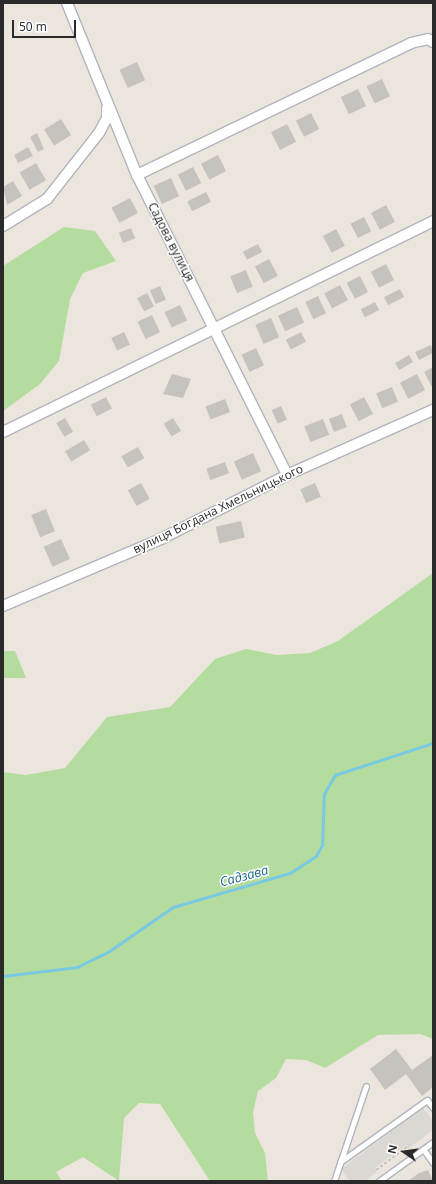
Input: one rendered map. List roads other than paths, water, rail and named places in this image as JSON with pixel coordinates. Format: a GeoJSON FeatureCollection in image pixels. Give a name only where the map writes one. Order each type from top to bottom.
{"type":"FeatureCollection","features":[{"type":"Feature","properties":{"kind":"street","name":"Садова вулиця"},"geometry":{"type":"LineString","coordinates":[[67,3],[137,175],[215,328],[287,475]]}},
{"type":"Feature","properties":{"kind":"street"},"geometry":{"type":"LineString","coordinates":[[137,175],[411,43],[428,39],[433,42]]}},
{"type":"Feature","properties":{"kind":"street"},"geometry":{"type":"LineString","coordinates":[[3,226],[47,199],[99,133],[107,118],[108,106]]}},
{"type":"Feature","properties":{"kind":"street"},"geometry":{"type":"LineString","coordinates":[[3,432],[433,221]]}},
{"type":"Feature","properties":{"kind":"street","name":"вулиця Богдана Хмельницького"},"geometry":{"type":"LineString","coordinates":[[3,606],[163,538],[287,475],[433,410]]}},
{"type":"Feature","properties":{"kind":"lane"},"geometry":{"type":"LineString","coordinates":[[334,1181],[366,1086]]}},
{"type":"Feature","properties":{"kind":"lane"},"geometry":{"type":"LineString","coordinates":[[340,1162],[426,1100],[433,1108]]}},
{"type":"Feature","properties":{"kind":"lane"},"geometry":{"type":"LineString","coordinates":[[379,1181],[433,1142]]}},
{"type":"Feature","properties":{"kind":"lane"},"geometry":{"type":"LineString","coordinates":[[423,1149],[433,1163]]}},
{"type":"Feature","properties":{"kind":"waterway","name":"Садзава"},"geometry":{"type":"LineString","coordinates":[[3,976],[77,967],[108,952],[173,907],[290,873],[316,856],[322,845],[324,794],[335,775],[433,743]]}}]}
